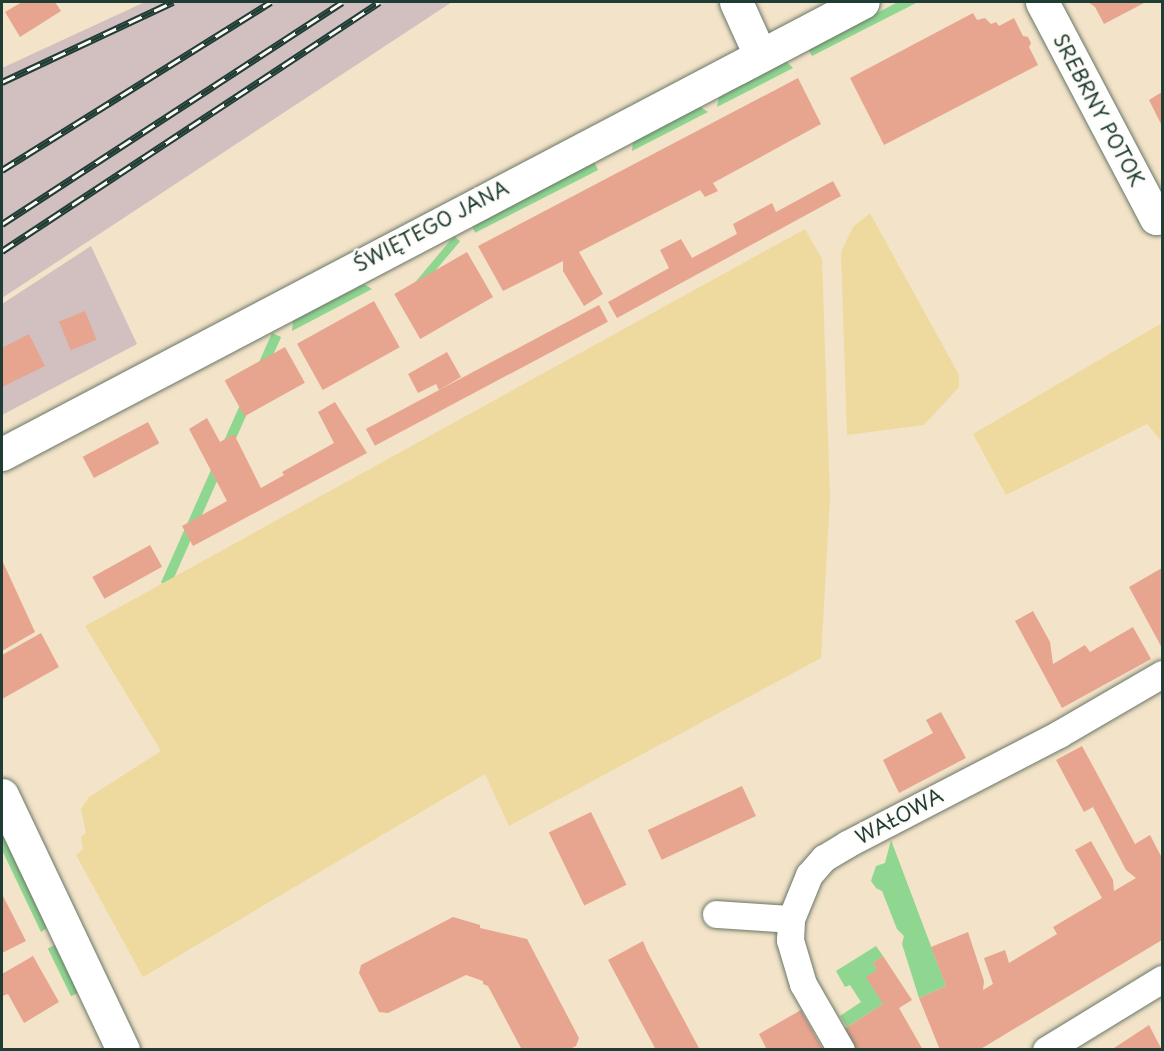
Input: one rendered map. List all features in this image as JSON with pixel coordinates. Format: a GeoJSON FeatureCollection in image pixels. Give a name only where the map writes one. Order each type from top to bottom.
{"type":"FeatureCollection","features":[{"type":"Feature","properties":{"kind":"street"},"geometry":{"type":"LineString","coordinates":[[736,2],[760,55]]}},
{"type":"Feature","properties":{"kind":"street","name":"ŚWIĘTEGO JANA"},"geometry":{"type":"LineString","coordinates":[[2,454],[863,2]]}},
{"type":"Feature","properties":{"kind":"street","name":"SREBRNY POTOK"},"geometry":{"type":"LineString","coordinates":[[1042,2],[1159,216]]}},
{"type":"Feature","properties":{"kind":"street","name":"WAŁOWA"},"geometry":{"type":"LineString","coordinates":[[841,1050],[803,984],[790,940],[791,919],[809,875],[824,858],[909,810],[1059,734],[1162,674]]}},
{"type":"Feature","properties":{"kind":"street"},"geometry":{"type":"LineString","coordinates":[[2,795],[123,1050]]}},
{"type":"Feature","properties":{"kind":"street"},"geometry":{"type":"LineString","coordinates":[[716,914],[791,919]]}},
{"type":"Feature","properties":{"kind":"street"},"geometry":{"type":"LineString","coordinates":[[1046,1050],[1162,979]]}},
{"type":"Feature","properties":{"kind":"shaded area"},"geometry":{"type":"Polygon","coordinates":[[[145,2],[452,2],[2,298],[2,68],[145,2]]]}},
{"type":"Feature","properties":{"kind":"shaded area"},"geometry":{"type":"Polygon","coordinates":[[[91,246],[137,344],[2,415],[2,304],[91,246]]]}},
{"type":"Feature","properties":{"kind":"green space"},"geometry":{"type":"Polygon","coordinates":[[[898,2],[918,2],[812,56],[808,49],[898,2]]]}},
{"type":"Feature","properties":{"kind":"green space"},"geometry":{"type":"Polygon","coordinates":[[[786,61],[793,68],[717,107],[719,96],[786,61]]]}},
{"type":"Feature","properties":{"kind":"green space"},"geometry":{"type":"Polygon","coordinates":[[[699,106],[708,112],[632,151],[633,141],[699,106]]]}},
{"type":"Feature","properties":{"kind":"green space"},"geometry":{"type":"Polygon","coordinates":[[[594,162],[598,170],[475,233],[471,225],[594,162]]]}},
{"type":"Feature","properties":{"kind":"green space"},"geometry":{"type":"Polygon","coordinates":[[[454,236],[460,241],[411,299],[405,294],[454,236]]]}},
{"type":"Feature","properties":{"kind":"green space"},"geometry":{"type":"Polygon","coordinates":[[[364,284],[372,289],[292,331],[293,321],[364,284]]]}},
{"type":"Feature","properties":{"kind":"green space"},"geometry":{"type":"Polygon","coordinates":[[[272,333],[281,337],[170,586],[161,582],[272,333]]]}},
{"type":"Feature","properties":{"kind":"green space"},"geometry":{"type":"Polygon","coordinates":[[[2,832],[47,928],[41,932],[2,850],[2,832]]]}},
{"type":"Feature","properties":{"kind":"green space"},"geometry":{"type":"Polygon","coordinates":[[[891,840],[946,986],[919,998],[902,944],[904,936],[897,929],[882,891],[876,888],[871,881],[876,866],[885,863],[891,840]]]}},
{"type":"Feature","properties":{"kind":"green space"},"geometry":{"type":"Polygon","coordinates":[[[55,945],[78,993],[71,996],[48,949],[55,945]]]}},
{"type":"Feature","properties":{"kind":"green space"},"geometry":{"type":"Polygon","coordinates":[[[876,946],[883,956],[873,963],[877,970],[883,1004],[847,1027],[840,1016],[861,1002],[850,985],[845,987],[836,971],[876,946]]]}},
{"type":"Feature","properties":{"kind":"sand"},"geometry":{"type":"Polygon","coordinates":[[[870,213],[959,375],[959,387],[924,425],[847,435],[841,252],[853,227],[870,213]]]}},
{"type":"Feature","properties":{"kind":"sand"},"geometry":{"type":"Polygon","coordinates":[[[805,229],[822,259],[830,498],[821,658],[509,826],[485,774],[143,977],[76,855],[83,849],[81,837],[86,833],[81,809],[89,797],[161,751],[85,626],[805,229]]]}},
{"type":"Feature","properties":{"kind":"sand"},"geometry":{"type":"Polygon","coordinates":[[[1162,323],[1162,442],[1147,424],[1006,495],[973,434],[1162,323]]]}},
{"type":"Feature","properties":{"kind":"building"},"geometry":{"type":"Polygon","coordinates":[[[22,2],[55,2],[61,11],[20,37],[5,12],[22,2]]]}},
{"type":"Feature","properties":{"kind":"building"},"geometry":{"type":"Polygon","coordinates":[[[1088,2],[1146,2],[1104,24],[1095,7],[1088,2]]]}},
{"type":"Feature","properties":{"kind":"building"},"geometry":{"type":"Polygon","coordinates":[[[973,13],[977,20],[985,18],[991,24],[996,22],[999,26],[1014,18],[1023,36],[1028,37],[1031,43],[1029,47],[1038,65],[884,145],[850,78],[973,13]]]}},
{"type":"Feature","properties":{"kind":"building"},"geometry":{"type":"Polygon","coordinates":[[[798,78],[821,124],[713,183],[718,191],[705,197],[700,190],[579,252],[603,294],[584,306],[563,271],[563,261],[503,291],[478,246],[798,78]]]}},
{"type":"Feature","properties":{"kind":"building"},"geometry":{"type":"Polygon","coordinates":[[[1162,92],[1162,126],[1149,100],[1162,92]]]}},
{"type":"Feature","properties":{"kind":"building"},"geometry":{"type":"Polygon","coordinates":[[[833,181],[841,196],[617,318],[608,302],[669,268],[660,250],[681,239],[692,258],[737,234],[733,224],[772,203],[776,212],[833,181]]]}},
{"type":"Feature","properties":{"kind":"building"},"geometry":{"type":"Polygon","coordinates":[[[467,252],[493,297],[420,339],[394,294],[467,252]]]}},
{"type":"Feature","properties":{"kind":"building"},"geometry":{"type":"Polygon","coordinates":[[[374,301],[400,347],[323,390],[297,344],[374,301]]]}},
{"type":"Feature","properties":{"kind":"building"},"geometry":{"type":"Polygon","coordinates":[[[599,305],[608,322],[375,446],[366,429],[599,305]]]}},
{"type":"Feature","properties":{"kind":"building"},"geometry":{"type":"Polygon","coordinates":[[[85,311],[97,340],[71,350],[59,321],[85,311]]]}},
{"type":"Feature","properties":{"kind":"building"},"geometry":{"type":"Polygon","coordinates":[[[29,334],[45,366],[2,387],[2,348],[29,334]]]}},
{"type":"Feature","properties":{"kind":"building"},"geometry":{"type":"Polygon","coordinates":[[[285,347],[305,383],[245,416],[225,380],[285,347]]]}},
{"type":"Feature","properties":{"kind":"building"},"geometry":{"type":"Polygon","coordinates":[[[447,352],[461,377],[439,390],[436,384],[418,393],[408,374],[447,352]]]}},
{"type":"Feature","properties":{"kind":"building"},"geometry":{"type":"Polygon","coordinates":[[[335,402],[367,453],[193,546],[182,526],[227,501],[189,429],[207,418],[220,442],[234,434],[261,488],[284,475],[282,472],[334,443],[318,412],[335,402]]]}},
{"type":"Feature","properties":{"kind":"building"},"geometry":{"type":"Polygon","coordinates":[[[148,422],[159,443],[94,478],[83,457],[148,422]]]}},
{"type":"Feature","properties":{"kind":"building"},"geometry":{"type":"Polygon","coordinates":[[[150,545],[162,567],[104,599],[92,577],[150,545]]]}},
{"type":"Feature","properties":{"kind":"building"},"geometry":{"type":"Polygon","coordinates":[[[2,560],[35,632],[2,651],[2,560]]]}},
{"type":"Feature","properties":{"kind":"building"},"geometry":{"type":"Polygon","coordinates":[[[1162,568],[1162,648],[1129,587],[1162,568]]]}},
{"type":"Feature","properties":{"kind":"building"},"geometry":{"type":"Polygon","coordinates":[[[1033,611],[1050,642],[1053,664],[1085,645],[1090,652],[1133,627],[1151,659],[1062,708],[1015,621],[1033,611]]]}},
{"type":"Feature","properties":{"kind":"building"},"geometry":{"type":"Polygon","coordinates":[[[41,633],[59,667],[2,699],[2,655],[41,633]]]}},
{"type":"Feature","properties":{"kind":"building"},"geometry":{"type":"Polygon","coordinates":[[[941,712],[966,758],[899,793],[883,760],[933,733],[926,720],[941,712]]]}},
{"type":"Feature","properties":{"kind":"building"},"geometry":{"type":"Polygon","coordinates":[[[1082,746],[1135,844],[1150,835],[1162,858],[1162,940],[979,1050],[940,1050],[919,998],[946,986],[931,947],[968,932],[984,981],[983,990],[993,984],[984,958],[1005,950],[1009,963],[1057,934],[1053,927],[1102,898],[1075,850],[1091,841],[1113,880],[1114,891],[1136,878],[1126,870],[1093,807],[1084,812],[1056,760],[1082,746]]]}},
{"type":"Feature","properties":{"kind":"building"},"geometry":{"type":"Polygon","coordinates":[[[742,786],[756,816],[662,860],[648,830],[742,786]]]}},
{"type":"Feature","properties":{"kind":"building"},"geometry":{"type":"Polygon","coordinates":[[[591,812],[627,885],[584,905],[549,833],[591,812]]]}},
{"type":"Feature","properties":{"kind":"building"},"geometry":{"type":"Polygon","coordinates":[[[2,894],[26,941],[2,953],[2,894]]]}},
{"type":"Feature","properties":{"kind":"building"},"geometry":{"type":"Polygon","coordinates":[[[453,917],[480,925],[480,928],[527,939],[579,1038],[576,1046],[568,1050],[522,1050],[488,986],[483,984],[483,981],[466,975],[388,1013],[379,1012],[359,973],[361,965],[453,917]]]}},
{"type":"Feature","properties":{"kind":"building"},"geometry":{"type":"Polygon","coordinates":[[[643,941],[700,1050],[656,1050],[608,960],[643,941]]]}},
{"type":"Feature","properties":{"kind":"building"},"geometry":{"type":"Polygon","coordinates":[[[33,956],[59,1002],[24,1023],[8,994],[2,996],[2,974],[33,956]]]}},
{"type":"Feature","properties":{"kind":"building"},"geometry":{"type":"Polygon","coordinates":[[[883,956],[912,1000],[899,1008],[923,1050],[856,1050],[844,1029],[883,1004],[866,977],[877,970],[873,963],[883,956]]]}},
{"type":"Feature","properties":{"kind":"building"},"geometry":{"type":"Polygon","coordinates":[[[801,1010],[823,1050],[767,1050],[759,1034],[801,1010]]]}},
{"type":"Feature","properties":{"kind":"building"},"geometry":{"type":"Polygon","coordinates":[[[1149,1025],[1162,1050],[1111,1050],[1149,1025]]]}},
{"type":"Feature","properties":{"kind":"railway"},"geometry":{"type":"LineString","coordinates":[[2,82],[173,2]]}},
{"type":"Feature","properties":{"kind":"railway"},"geometry":{"type":"LineString","coordinates":[[2,170],[271,2]]}},
{"type":"Feature","properties":{"kind":"railway"},"geometry":{"type":"LineString","coordinates":[[2,224],[342,2]]}},
{"type":"Feature","properties":{"kind":"railway"},"geometry":{"type":"LineString","coordinates":[[2,251],[379,2]]}}]}
